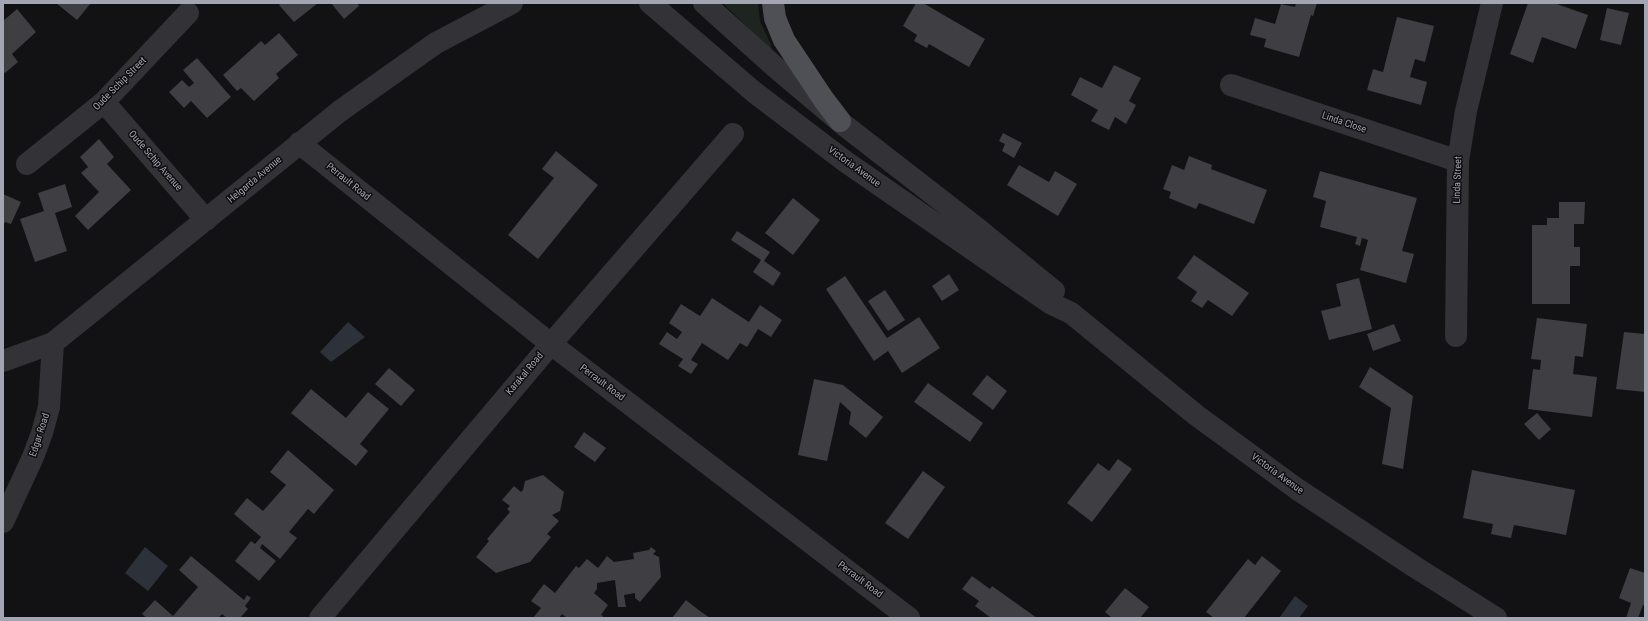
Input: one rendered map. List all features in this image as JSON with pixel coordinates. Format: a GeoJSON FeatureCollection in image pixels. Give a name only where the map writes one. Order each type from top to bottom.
{"type":"FeatureCollection","features":[{"type":"Feature","properties":{"kind":"main road"},"geometry":{"type":"LineString","coordinates":[[773,3],[775,18],[784,40],[824,100],[840,121]]}},
{"type":"Feature","properties":{"kind":"street","name":"Helgarda Avenue"},"geometry":{"type":"LineString","coordinates":[[3,361],[53,343],[346,106],[436,43],[482,17],[512,3]]}},
{"type":"Feature","properties":{"kind":"street","name":"Victoria Avenue"},"geometry":{"type":"LineString","coordinates":[[650,3],[754,92],[846,162],[1050,303],[1071,313],[1196,415],[1297,489],[1415,567],[1496,618]]}},
{"type":"Feature","properties":{"kind":"street","name":"Victoria Avenue"},"geometry":{"type":"LineString","coordinates":[[704,3],[774,66],[840,121],[1034,274],[1061,298],[1071,313]]}},
{"type":"Feature","properties":{"kind":"street","name":"Linda Street"},"geometry":{"type":"LineString","coordinates":[[1456,336],[1458,161],[1466,111],[1492,3]]}},
{"type":"Feature","properties":{"kind":"street","name":"Oude Schip Street"},"geometry":{"type":"LineString","coordinates":[[27,164],[104,102],[188,13]]}},
{"type":"Feature","properties":{"kind":"street","name":"Linda Close"},"geometry":{"type":"LineString","coordinates":[[1231,85],[1458,161]]}},
{"type":"Feature","properties":{"kind":"street","name":"Oude Schip Avenue"},"geometry":{"type":"LineString","coordinates":[[104,102],[206,220]]}},
{"type":"Feature","properties":{"kind":"street","name":"Karakal Road"},"geometry":{"type":"LineString","coordinates":[[320,618],[551,344],[733,134]]}},
{"type":"Feature","properties":{"kind":"street","name":"Perrault Road"},"geometry":{"type":"LineString","coordinates":[[299,143],[551,344],[910,618]]}},
{"type":"Feature","properties":{"kind":"street","name":"Edgar Road"},"geometry":{"type":"LineString","coordinates":[[3,522],[34,457],[42,433],[49,407],[53,343]]}},
{"type":"Feature","properties":{"kind":"shaded area"},"geometry":{"type":"Polygon","coordinates":[[[723,3],[758,3],[760,21],[771,45],[772,52],[723,3]]]}},
{"type":"Feature","properties":{"kind":"shaded area"},"geometry":{"type":"Polygon","coordinates":[[[348,322],[365,337],[331,362],[320,352],[348,322]]]}},
{"type":"Feature","properties":{"kind":"shaded area"},"geometry":{"type":"Polygon","coordinates":[[[145,547],[168,566],[148,591],[125,573],[145,547]]]}},
{"type":"Feature","properties":{"kind":"shaded area"},"geometry":{"type":"Polygon","coordinates":[[[1295,596],[1308,606],[1299,618],[1279,618],[1295,596]]]}},
{"type":"Feature","properties":{"kind":"building"},"geometry":{"type":"Polygon","coordinates":[[[56,3],[91,3],[77,20],[56,3]]]}},
{"type":"Feature","properties":{"kind":"building"},"geometry":{"type":"Polygon","coordinates":[[[282,3],[318,3],[294,22],[279,5],[282,3]]]}},
{"type":"Feature","properties":{"kind":"building"},"geometry":{"type":"Polygon","coordinates":[[[331,3],[357,3],[359,6],[344,19],[331,3]]]}},
{"type":"Feature","properties":{"kind":"building"},"geometry":{"type":"Polygon","coordinates":[[[916,3],[923,3],[985,39],[969,67],[929,44],[927,48],[914,41],[917,35],[903,26],[916,3]]]}},
{"type":"Feature","properties":{"kind":"building"},"geometry":{"type":"Polygon","coordinates":[[[1296,3],[1317,3],[1313,16],[1311,15],[1299,57],[1264,47],[1266,39],[1250,35],[1255,18],[1275,24],[1281,4],[1295,7],[1296,3]]]}},
{"type":"Feature","properties":{"kind":"building"},"geometry":{"type":"Polygon","coordinates":[[[1528,3],[1554,3],[1588,15],[1576,49],[1542,37],[1533,63],[1510,54],[1528,3]]]}},
{"type":"Feature","properties":{"kind":"building"},"geometry":{"type":"Polygon","coordinates":[[[1607,8],[1629,13],[1621,45],[1600,40],[1607,8]]]}},
{"type":"Feature","properties":{"kind":"building"},"geometry":{"type":"Polygon","coordinates":[[[17,9],[36,32],[12,54],[18,62],[5,73],[3,71],[3,21],[17,9]]]}},
{"type":"Feature","properties":{"kind":"building"},"geometry":{"type":"Polygon","coordinates":[[[1397,17],[1434,26],[1425,62],[1415,59],[1410,77],[1427,82],[1421,105],[1367,90],[1373,69],[1383,72],[1397,17]]]}},
{"type":"Feature","properties":{"kind":"building"},"geometry":{"type":"Polygon","coordinates":[[[279,33],[298,55],[276,74],[279,78],[254,101],[241,88],[237,91],[223,75],[261,41],[265,45],[279,33]]]}},
{"type":"Feature","properties":{"kind":"building"},"geometry":{"type":"Polygon","coordinates":[[[197,58],[231,97],[207,118],[191,101],[184,108],[169,92],[182,80],[189,87],[194,83],[183,70],[197,58]]]}},
{"type":"Feature","properties":{"kind":"building"},"geometry":{"type":"Polygon","coordinates":[[[1114,65],[1141,78],[1129,101],[1136,105],[1126,124],[1115,117],[1109,130],[1091,121],[1098,110],[1071,95],[1080,77],[1102,88],[1114,65]]]}},
{"type":"Feature","properties":{"kind":"building"},"geometry":{"type":"Polygon","coordinates":[[[1003,133],[1022,143],[1014,158],[1002,151],[1005,144],[999,141],[1003,133]]]}},
{"type":"Feature","properties":{"kind":"building"},"geometry":{"type":"Polygon","coordinates":[[[99,139],[114,157],[107,164],[131,190],[88,230],[75,216],[99,192],[81,173],[88,167],[80,157],[99,139]]]}},
{"type":"Feature","properties":{"kind":"building"},"geometry":{"type":"Polygon","coordinates":[[[556,151],[598,185],[538,259],[508,235],[554,178],[542,169],[556,151]]]}},
{"type":"Feature","properties":{"kind":"building"},"geometry":{"type":"Polygon","coordinates":[[[1189,156],[1212,165],[1211,169],[1267,190],[1254,224],[1199,203],[1196,209],[1169,198],[1171,192],[1163,189],[1172,165],[1184,170],[1189,156]]]}},
{"type":"Feature","properties":{"kind":"building"},"geometry":{"type":"Polygon","coordinates":[[[1019,165],[1049,182],[1055,171],[1077,184],[1058,216],[1007,185],[1019,165]]]}},
{"type":"Feature","properties":{"kind":"building"},"geometry":{"type":"Polygon","coordinates":[[[1320,171],[1417,198],[1402,251],[1414,254],[1406,283],[1360,270],[1368,240],[1362,238],[1360,246],[1355,244],[1357,237],[1320,227],[1326,201],[1313,197],[1320,171]]]}},
{"type":"Feature","properties":{"kind":"building"},"geometry":{"type":"Polygon","coordinates":[[[65,184],[72,207],[55,213],[67,251],[35,262],[20,219],[44,211],[38,193],[65,184]]]}},
{"type":"Feature","properties":{"kind":"building"},"geometry":{"type":"Polygon","coordinates":[[[3,194],[21,202],[11,224],[5,222],[3,226],[3,194]]]}},
{"type":"Feature","properties":{"kind":"building"},"geometry":{"type":"Polygon","coordinates":[[[793,198],[820,220],[793,255],[765,233],[793,198]]]}},
{"type":"Feature","properties":{"kind":"building"},"geometry":{"type":"Polygon","coordinates":[[[1559,202],[1585,202],[1584,224],[1574,224],[1574,247],[1580,247],[1580,266],[1570,266],[1570,304],[1532,304],[1532,225],[1547,225],[1547,218],[1559,218],[1559,202]]]}},
{"type":"Feature","properties":{"kind":"building"},"geometry":{"type":"Polygon","coordinates":[[[737,231],[770,252],[764,261],[781,273],[773,286],[753,272],[761,260],[731,240],[737,231]]]}},
{"type":"Feature","properties":{"kind":"building"},"geometry":{"type":"Polygon","coordinates":[[[1194,255],[1249,293],[1232,316],[1208,300],[1202,308],[1191,301],[1197,292],[1177,278],[1194,255]]]}},
{"type":"Feature","properties":{"kind":"building"},"geometry":{"type":"Polygon","coordinates":[[[949,274],[959,290],[942,301],[932,286],[949,274]]]}},
{"type":"Feature","properties":{"kind":"building"},"geometry":{"type":"Polygon","coordinates":[[[845,276],[887,338],[919,317],[940,348],[902,373],[888,351],[874,361],[826,289],[845,276]]]}},
{"type":"Feature","properties":{"kind":"building"},"geometry":{"type":"Polygon","coordinates":[[[1359,278],[1372,329],[1329,340],[1321,311],[1341,306],[1336,284],[1359,278]]]}},
{"type":"Feature","properties":{"kind":"building"},"geometry":{"type":"Polygon","coordinates":[[[885,290],[905,320],[888,331],[868,301],[885,290]]]}},
{"type":"Feature","properties":{"kind":"building"},"geometry":{"type":"Polygon","coordinates":[[[712,298],[749,322],[760,305],[782,320],[771,337],[758,329],[747,347],[740,343],[728,360],[702,343],[691,360],[698,364],[691,374],[678,366],[683,359],[659,344],[667,332],[677,339],[682,332],[669,323],[681,304],[700,316],[712,298]]]}},
{"type":"Feature","properties":{"kind":"building"},"geometry":{"type":"Polygon","coordinates":[[[1537,318],[1587,324],[1583,357],[1575,356],[1573,374],[1597,377],[1592,417],[1528,409],[1533,369],[1540,370],[1541,360],[1531,359],[1537,318]]]}},
{"type":"Feature","properties":{"kind":"building"},"geometry":{"type":"Polygon","coordinates":[[[1394,324],[1401,341],[1373,351],[1367,334],[1394,324]]]}},
{"type":"Feature","properties":{"kind":"building"},"geometry":{"type":"Polygon","coordinates":[[[1624,332],[1645,334],[1645,392],[1616,389],[1624,332]]]}},
{"type":"Feature","properties":{"kind":"building"},"geometry":{"type":"Polygon","coordinates":[[[1370,367],[1413,396],[1403,469],[1382,464],[1391,408],[1359,387],[1370,367]]]}},
{"type":"Feature","properties":{"kind":"building"},"geometry":{"type":"Polygon","coordinates":[[[389,368],[415,390],[401,406],[375,384],[389,368]]]}},
{"type":"Feature","properties":{"kind":"building"},"geometry":{"type":"Polygon","coordinates":[[[987,375],[1007,391],[993,410],[972,394],[987,375]]]}},
{"type":"Feature","properties":{"kind":"building"},"geometry":{"type":"Polygon","coordinates":[[[814,379],[843,385],[883,417],[866,438],[849,424],[851,412],[840,402],[827,461],[798,455],[814,379]]]}},
{"type":"Feature","properties":{"kind":"building"},"geometry":{"type":"Polygon","coordinates":[[[928,383],[983,423],[970,442],[914,402],[928,383]]]}},
{"type":"Feature","properties":{"kind":"building"},"geometry":{"type":"Polygon","coordinates":[[[311,389],[346,418],[368,392],[389,409],[360,444],[368,451],[356,466],[291,413],[311,389]]]}},
{"type":"Feature","properties":{"kind":"building"},"geometry":{"type":"Polygon","coordinates":[[[1537,413],[1551,429],[1539,440],[1524,424],[1537,413]]]}},
{"type":"Feature","properties":{"kind":"building"},"geometry":{"type":"Polygon","coordinates":[[[584,432],[606,448],[595,462],[574,447],[584,432]]]}},
{"type":"Feature","properties":{"kind":"building"},"geometry":{"type":"Polygon","coordinates":[[[288,450],[334,490],[314,514],[308,509],[289,532],[297,538],[280,559],[262,544],[260,548],[276,561],[259,581],[235,561],[251,541],[255,544],[261,537],[234,514],[247,498],[263,511],[286,485],[270,472],[288,450]]]}},
{"type":"Feature","properties":{"kind":"building"},"geometry":{"type":"Polygon","coordinates":[[[1118,459],[1132,469],[1092,522],[1067,503],[1098,463],[1109,471],[1118,459]]]}},
{"type":"Feature","properties":{"kind":"building"},"geometry":{"type":"Polygon","coordinates":[[[1472,470],[1575,490],[1566,535],[1514,525],[1511,538],[1491,534],[1493,524],[1463,518],[1472,470]]]}},
{"type":"Feature","properties":{"kind":"building"},"geometry":{"type":"Polygon","coordinates":[[[923,471],[945,487],[908,539],[885,523],[923,471]]]}},
{"type":"Feature","properties":{"kind":"building"},"geometry":{"type":"Polygon","coordinates":[[[543,475],[564,492],[560,511],[552,515],[559,521],[547,534],[551,537],[530,562],[496,573],[476,557],[489,541],[487,539],[510,512],[507,509],[510,506],[502,500],[514,486],[521,492],[525,481],[543,475]]]}},
{"type":"Feature","properties":{"kind":"building"},"geometry":{"type":"Polygon","coordinates":[[[651,547],[656,551],[653,554],[659,557],[661,577],[640,602],[635,598],[635,593],[624,595],[626,607],[618,607],[615,580],[597,583],[597,589],[594,593],[608,605],[601,615],[603,616],[602,618],[567,618],[562,614],[559,618],[533,618],[541,608],[531,601],[544,584],[555,593],[576,566],[579,568],[587,559],[598,568],[607,556],[614,562],[634,559],[633,553],[649,550],[651,547]]]}},
{"type":"Feature","properties":{"kind":"building"},"geometry":{"type":"Polygon","coordinates":[[[191,556],[244,600],[247,595],[251,598],[245,606],[248,609],[240,618],[227,618],[222,614],[218,618],[147,618],[142,614],[155,600],[173,616],[198,587],[179,570],[191,556]]]}},
{"type":"Feature","properties":{"kind":"building"},"geometry":{"type":"Polygon","coordinates":[[[1262,556],[1281,571],[1244,618],[1214,618],[1206,612],[1248,559],[1255,565],[1262,556]]]}},
{"type":"Feature","properties":{"kind":"building"},"geometry":{"type":"Polygon","coordinates":[[[1630,568],[1645,573],[1645,606],[1643,605],[1638,618],[1626,618],[1631,603],[1619,598],[1630,568]]]}},
{"type":"Feature","properties":{"kind":"building"},"geometry":{"type":"Polygon","coordinates":[[[972,576],[990,589],[992,586],[1037,618],[991,618],[975,606],[979,601],[962,589],[972,576]]]}},
{"type":"Feature","properties":{"kind":"building"},"geometry":{"type":"Polygon","coordinates":[[[1125,588],[1149,607],[1140,618],[1112,618],[1105,612],[1125,588]]]}},
{"type":"Feature","properties":{"kind":"building"},"geometry":{"type":"Polygon","coordinates":[[[686,600],[700,611],[710,618],[672,618],[686,600]]]}}]}
